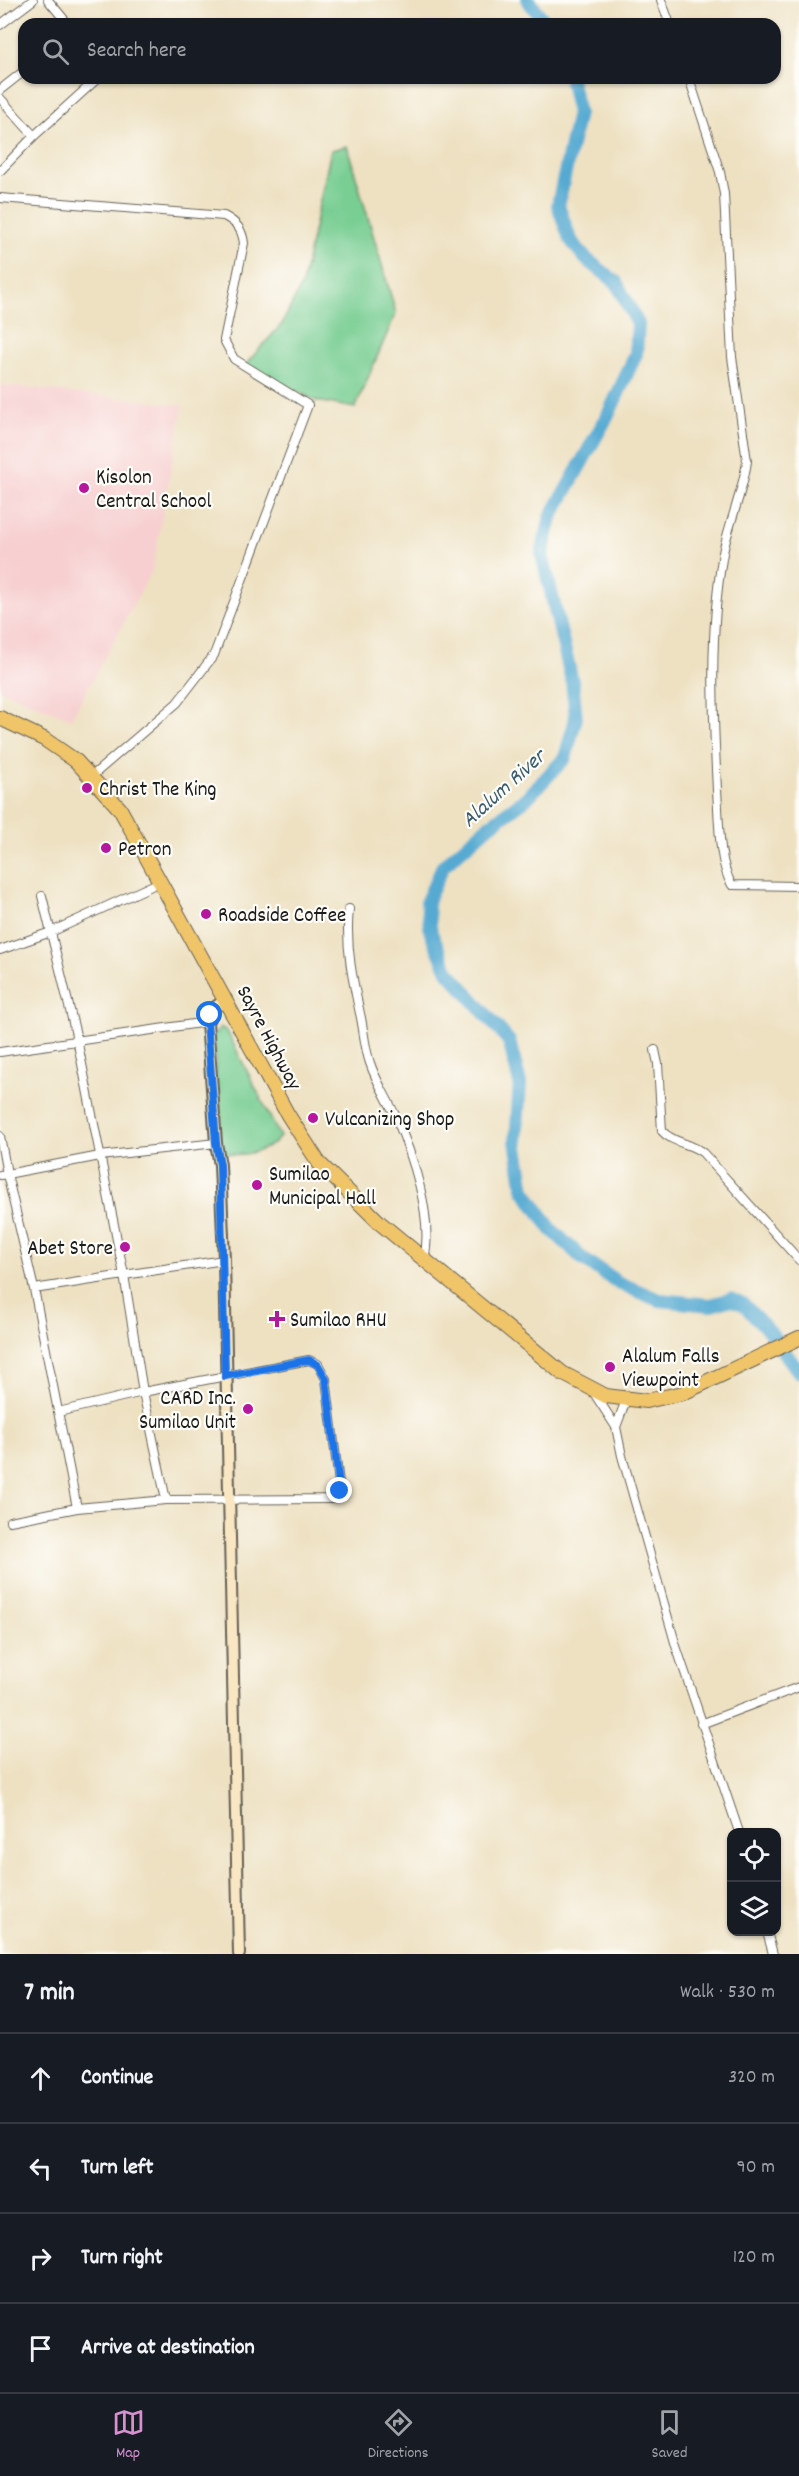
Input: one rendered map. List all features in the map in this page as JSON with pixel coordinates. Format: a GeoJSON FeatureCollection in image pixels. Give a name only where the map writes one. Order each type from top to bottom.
{"type":"FeatureCollection","features":[{"type":"Feature","properties":{"kind":"highway","name":"Sayre Highway"},"geometry":{"type":"LineString","coordinates":[[0,718],[58,747],[92,776],[120,809],[162,881],[288,1115],[319,1163],[360,1205],[562,1373],[606,1396],[626,1400],[657,1400],[682,1394],[799,1338]]}},
{"type":"Feature","properties":{"kind":"street"},"geometry":{"type":"LineString","coordinates":[[0,25],[33,0]]}},
{"type":"Feature","properties":{"kind":"street"},"geometry":{"type":"LineString","coordinates":[[48,0],[63,18]]}},
{"type":"Feature","properties":{"kind":"street"},"geometry":{"type":"LineString","coordinates":[[661,0],[668,18]]}},
{"type":"Feature","properties":{"kind":"street"},"geometry":{"type":"LineString","coordinates":[[0,90],[18,76]]}},
{"type":"Feature","properties":{"kind":"street"},"geometry":{"type":"LineString","coordinates":[[0,171],[34,136],[91,84]]}},
{"type":"Feature","properties":{"kind":"street"},"geometry":{"type":"LineString","coordinates":[[691,84],[720,172],[724,194],[732,357],[747,449],[745,476],[723,553],[713,645],[712,700],[719,830],[732,885],[799,885]]}},
{"type":"Feature","properties":{"kind":"street"},"geometry":{"type":"LineString","coordinates":[[0,98],[34,136]]}},
{"type":"Feature","properties":{"kind":"street"},"geometry":{"type":"LineString","coordinates":[[0,198],[224,216],[235,222],[242,231],[244,243],[224,340],[226,348],[234,359],[308,405],[214,655],[177,703],[92,776]]}},
{"type":"Feature","properties":{"kind":"street"},"geometry":{"type":"LineString","coordinates":[[0,950],[51,932],[162,881]]}},
{"type":"Feature","properties":{"kind":"street"},"geometry":{"type":"LineString","coordinates":[[42,896],[77,1039],[124,1275],[143,1392],[166,1500]]}},
{"type":"Feature","properties":{"kind":"street"},"geometry":{"type":"LineString","coordinates":[[349,909],[347,934],[349,961],[364,1041],[369,1062],[394,1114],[413,1168],[426,1228],[424,1260]]}},
{"type":"Feature","properties":{"kind":"street"},"geometry":{"type":"LineString","coordinates":[[226,999],[214,1008],[207,1022],[216,1143],[220,1165],[224,1260],[239,1954]]}},
{"type":"Feature","properties":{"kind":"street"},"geometry":{"type":"LineString","coordinates":[[0,1052],[77,1039],[207,1022]]}},
{"type":"Feature","properties":{"kind":"street"},"geometry":{"type":"LineString","coordinates":[[655,1050],[662,1131],[669,1137],[693,1145],[704,1153],[799,1260]]}},
{"type":"Feature","properties":{"kind":"street"},"geometry":{"type":"LineString","coordinates":[[0,1136],[3,1174],[34,1290],[78,1508]]}},
{"type":"Feature","properties":{"kind":"street"},"geometry":{"type":"LineString","coordinates":[[3,1174],[100,1156],[216,1143]]}},
{"type":"Feature","properties":{"kind":"street"},"geometry":{"type":"LineString","coordinates":[[34,1290],[224,1260]]}},
{"type":"Feature","properties":{"kind":"street"},"geometry":{"type":"LineString","coordinates":[[10,1521],[78,1508],[166,1500],[332,1498],[340,1491],[326,1379],[318,1365],[309,1360],[143,1392],[58,1412]]}},
{"type":"Feature","properties":{"kind":"street"},"geometry":{"type":"LineString","coordinates":[[591,1390],[616,1427],[622,1456],[666,1611],[701,1724],[737,1828]]}},
{"type":"Feature","properties":{"kind":"street"},"geometry":{"type":"LineString","coordinates":[[616,1427],[626,1400]]}},
{"type":"Feature","properties":{"kind":"street"},"geometry":{"type":"LineString","coordinates":[[701,1724],[799,1688]]}},
{"type":"Feature","properties":{"kind":"street"},"geometry":{"type":"LineString","coordinates":[[768,1936],[773,1954]]}},
{"type":"Feature","properties":{"kind":"shaded area","name":"Kisolon Central School"},"geometry":{"type":"Polygon","coordinates":[[[0,385],[183,405],[152,571],[71,719],[0,689],[0,385]]]}},
{"type":"Feature","properties":{"kind":"green space"},"geometry":{"type":"Polygon","coordinates":[[[347,146],[396,313],[355,408],[316,401],[245,365],[282,324],[302,284],[331,150],[347,146]]]}},
{"type":"Feature","properties":{"kind":"green space"},"geometry":{"type":"Polygon","coordinates":[[[220,1027],[227,1031],[280,1137],[268,1147],[252,1153],[234,1154],[220,1150],[214,1035],[220,1027]]]}},
{"type":"Feature","properties":{"kind":"waterway","name":"Alalum River"},"geometry":{"type":"LineString","coordinates":[[528,0],[542,18]]}},
{"type":"Feature","properties":{"kind":"waterway","name":"Alalum River"},"geometry":{"type":"LineString","coordinates":[[571,84],[578,113],[558,205],[570,239],[585,258],[616,282],[638,324],[636,354],[608,415],[551,517],[542,554],[572,681],[576,718],[565,758],[527,798],[485,829],[443,866],[427,901],[431,933],[448,971],[509,1041],[520,1083],[516,1141],[524,1190],[551,1229],[584,1260],[619,1283],[659,1300],[711,1305],[731,1299],[743,1304],[769,1331],[799,1372]]}},
{"type":"Feature","properties":{"kind":"place","name":"Kisolon Central School"},"geometry":{"type":"Point","coordinates":[84,488]}},
{"type":"Feature","properties":{"kind":"place","name":"Christ The King"},"geometry":{"type":"Point","coordinates":[87,788]}},
{"type":"Feature","properties":{"kind":"place","name":"Petron"},"geometry":{"type":"Point","coordinates":[106,848]}},
{"type":"Feature","properties":{"kind":"place","name":"Roadside Coffee"},"geometry":{"type":"Point","coordinates":[206,914]}},
{"type":"Feature","properties":{"kind":"place","name":"Vulcanizing Shop"},"geometry":{"type":"Point","coordinates":[313,1118]}},
{"type":"Feature","properties":{"kind":"place","name":"Sumilao Municipal Hall"},"geometry":{"type":"Point","coordinates":[257,1185]}},
{"type":"Feature","properties":{"kind":"place","name":"Abet Store"},"geometry":{"type":"Point","coordinates":[125,1247]}},
{"type":"Feature","properties":{"kind":"place","name":"Sumilao RHU"},"geometry":{"type":"Point","coordinates":[277,1319]}},
{"type":"Feature","properties":{"kind":"place","name":"Alalum Falls Viewpoint"},"geometry":{"type":"Point","coordinates":[610,1367]}},
{"type":"Feature","properties":{"kind":"place","name":"CARD Inc. Sumilao Unit"},"geometry":{"type":"Point","coordinates":[248,1409]}},
{"type":"Feature","properties":{"kind":"route"},"geometry":{"type":"LineString","coordinates":[[210,1015],[207,1022],[216,1143],[220,1165],[224,1260],[225,1376],[309,1360],[318,1365],[326,1379],[340,1491]]}}]}
